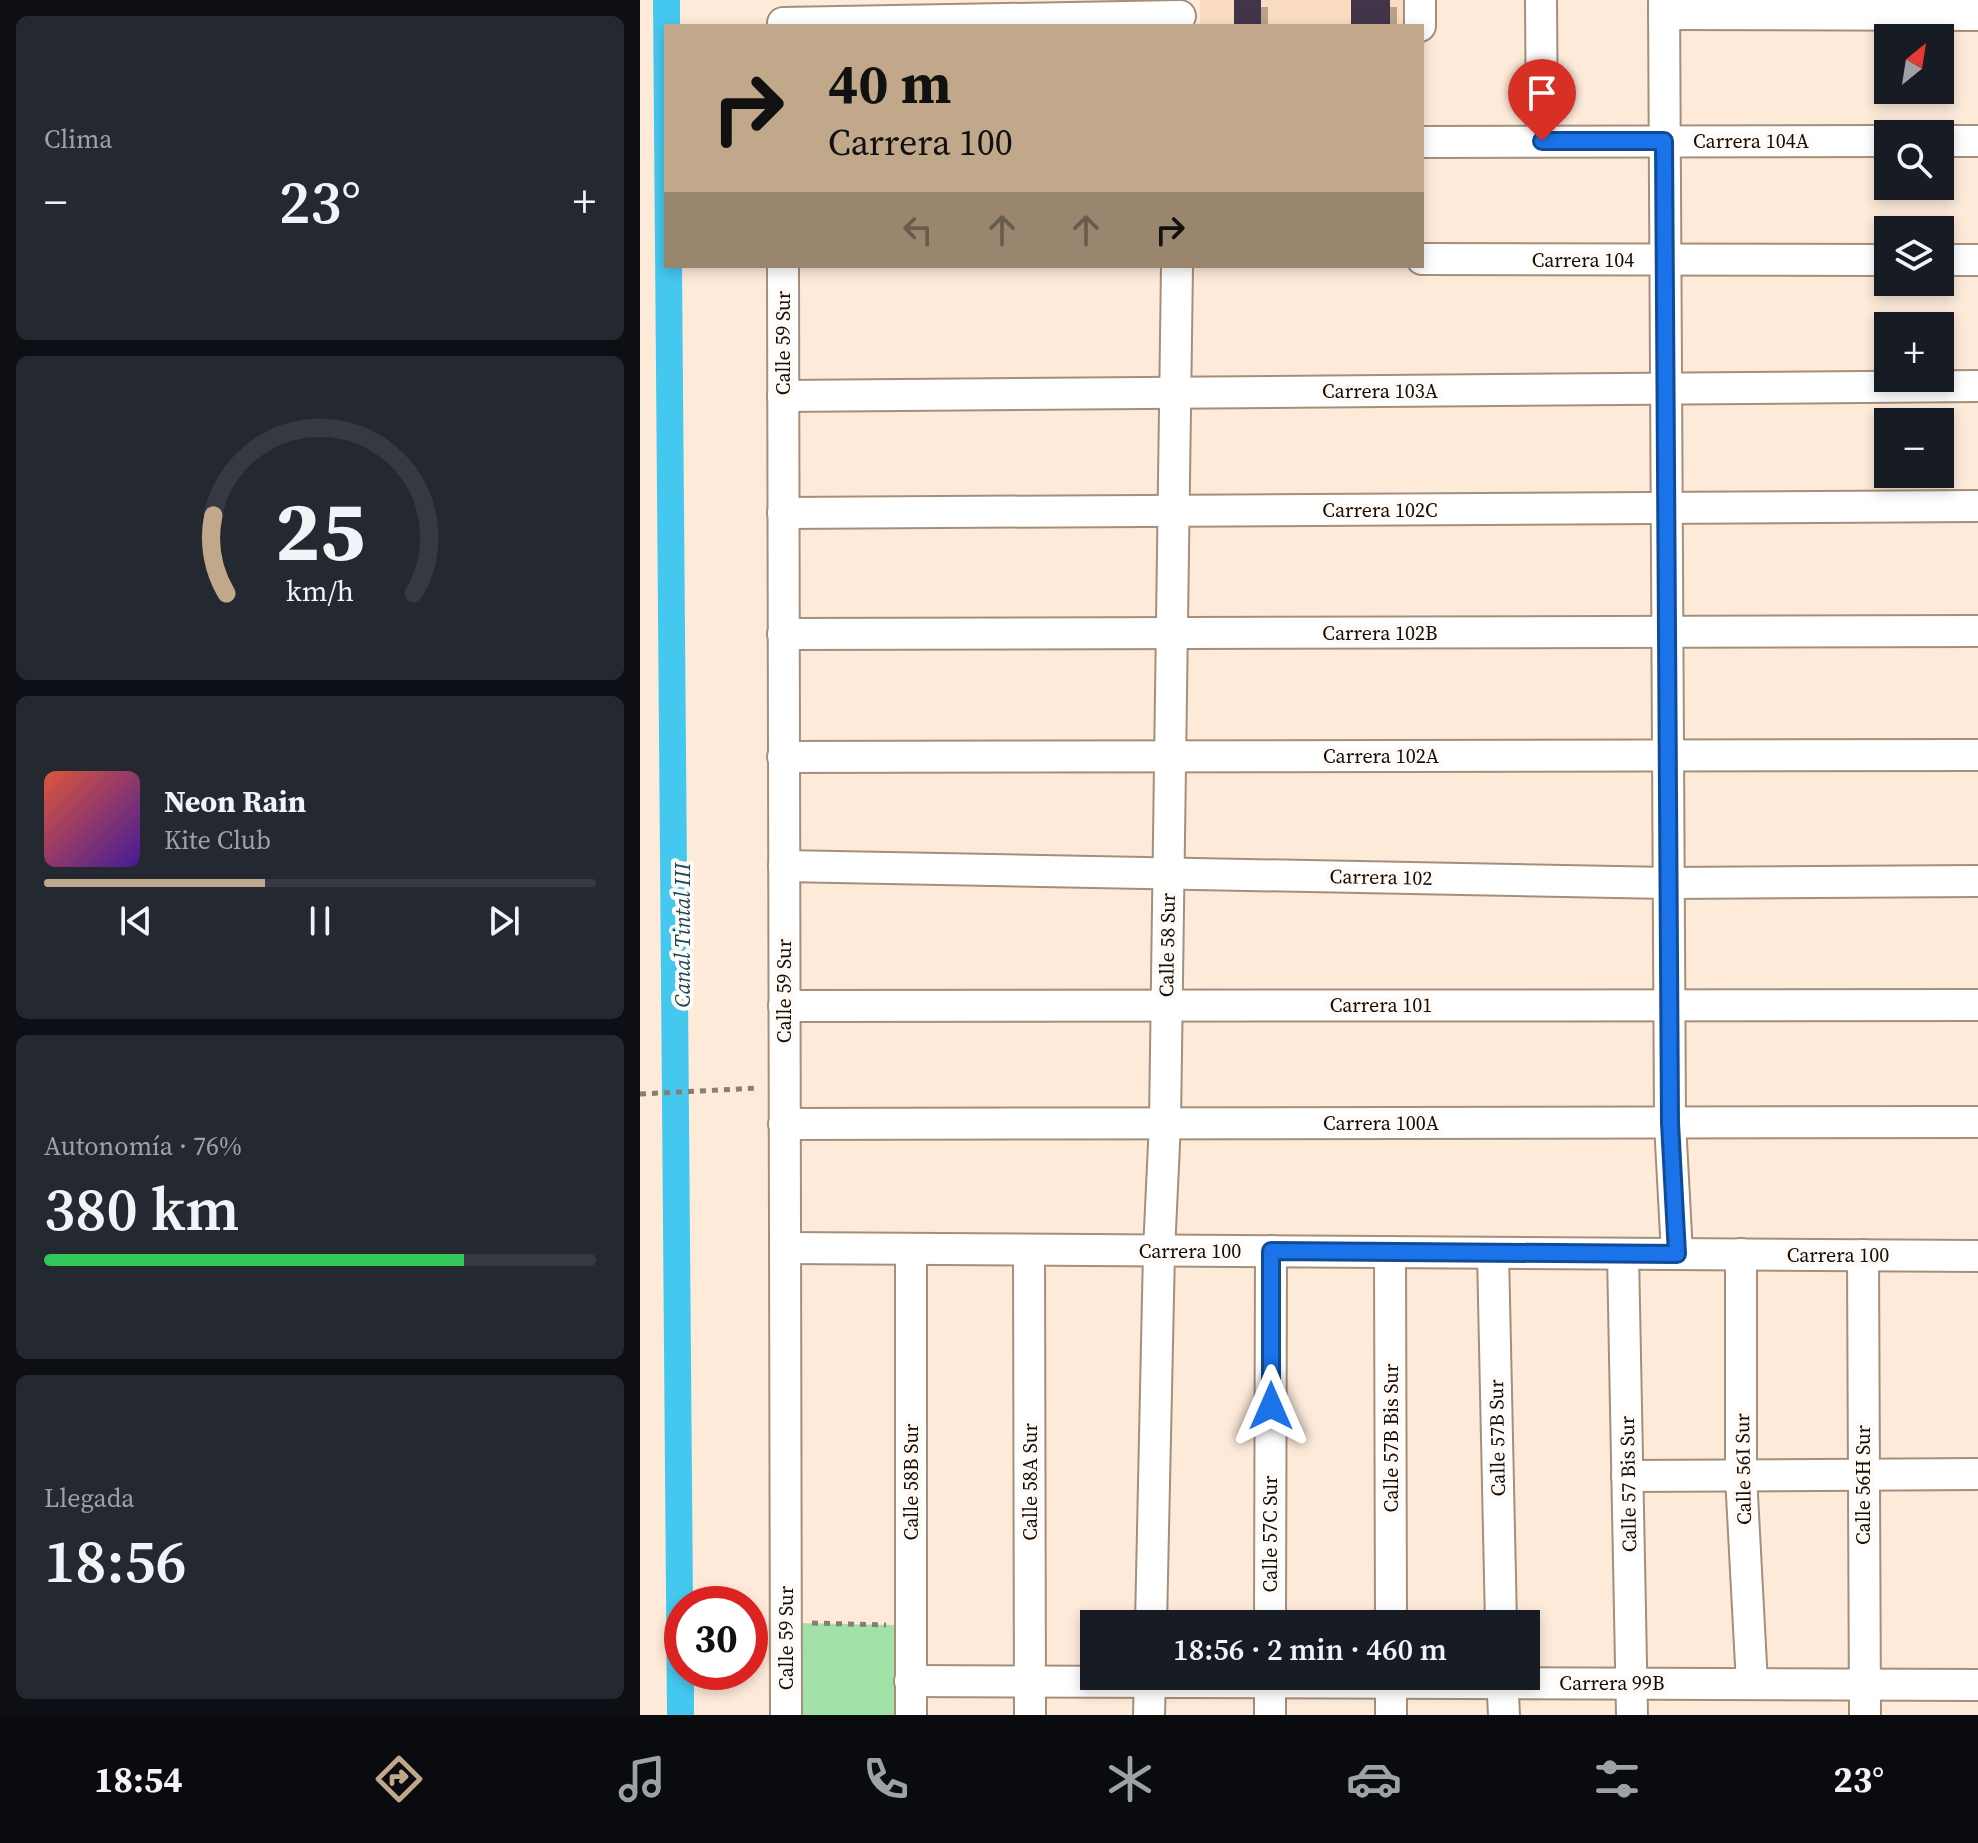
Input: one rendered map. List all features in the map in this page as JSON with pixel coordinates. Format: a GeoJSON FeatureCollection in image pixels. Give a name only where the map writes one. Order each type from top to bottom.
{"type":"FeatureCollection","features":[{"type":"Feature","properties":{"kind":"street"},"geometry":{"type":"LineString","coordinates":[[1420,0],[1420,24]]}},
{"type":"Feature","properties":{"kind":"street"},"geometry":{"type":"LineString","coordinates":[[1541,0],[1542,141]]}},
{"type":"Feature","properties":{"kind":"street"},"geometry":{"type":"LineString","coordinates":[[1677,1254],[1670,1123],[1664,7],[1978,15]]}},
{"type":"Feature","properties":{"kind":"street"},"geometry":{"type":"LineString","coordinates":[[783,16],[1180,14]]}},
{"type":"Feature","properties":{"kind":"street","name":"Carrera 104A"},"geometry":{"type":"LineString","coordinates":[[1424,142],[1874,141]]}},
{"type":"Feature","properties":{"kind":"street"},"geometry":{"type":"LineString","coordinates":[[1954,141],[1978,141]]}},
{"type":"Feature","properties":{"kind":"street","name":"Carrera 104"},"geometry":{"type":"LineString","coordinates":[[1424,259],[1874,260]]}},
{"type":"Feature","properties":{"kind":"street"},"geometry":{"type":"LineString","coordinates":[[1954,260],[1978,260]]}},
{"type":"Feature","properties":{"kind":"street","name":"Calle 59 Sur"},"geometry":{"type":"LineString","coordinates":[[783,268],[786,1715]]}},
{"type":"Feature","properties":{"kind":"street","name":"Calle 58 Sur"},"geometry":{"type":"LineString","coordinates":[[1151,1610],[1165,1123],[1177,268]]}},
{"type":"Feature","properties":{"kind":"street","name":"Carrera 103A"},"geometry":{"type":"LineString","coordinates":[[783,396],[1978,386]]}},
{"type":"Feature","properties":{"kind":"street","name":"Carrera 102C"},"geometry":{"type":"LineString","coordinates":[[783,513],[1978,506]]}},
{"type":"Feature","properties":{"kind":"street","name":"Carrera 102B"},"geometry":{"type":"LineString","coordinates":[[783,634],[1978,631]]}},
{"type":"Feature","properties":{"kind":"street","name":"Carrera 102A"},"geometry":{"type":"LineString","coordinates":[[783,757],[1978,755]]}},
{"type":"Feature","properties":{"kind":"street","name":"Carrera 102"},"geometry":{"type":"LineString","coordinates":[[784,866],[1668,883],[1978,881]]}},
{"type":"Feature","properties":{"kind":"street","name":"Carrera 101"},"geometry":{"type":"LineString","coordinates":[[784,1006],[1978,1005]]}},
{"type":"Feature","properties":{"kind":"street","name":"Carrera 100A"},"geometry":{"type":"LineString","coordinates":[[784,1124],[1978,1122]]}},
{"type":"Feature","properties":{"kind":"street","name":"Carrera 100"},"geometry":{"type":"LineString","coordinates":[[786,1248],[1978,1256]]}},
{"type":"Feature","properties":{"kind":"street","name":"Calle 58B Sur"},"geometry":{"type":"LineString","coordinates":[[911,1249],[911,1715]]}},
{"type":"Feature","properties":{"kind":"street","name":"Calle 58A Sur"},"geometry":{"type":"LineString","coordinates":[[1029,1250],[1030,1715]]}},
{"type":"Feature","properties":{"kind":"street","name":"Calle 57C Sur"},"geometry":{"type":"LineString","coordinates":[[1270,1610],[1271,1251]]}},
{"type":"Feature","properties":{"kind":"street","name":"Calle 57B Bis Sur"},"geometry":{"type":"LineString","coordinates":[[1390,1252],[1391,1610]]}},
{"type":"Feature","properties":{"kind":"street","name":"Calle 57B Sur"},"geometry":{"type":"LineString","coordinates":[[1493,1253],[1501,1610]]}},
{"type":"Feature","properties":{"kind":"street","name":"Calle 57 Bis Sur"},"geometry":{"type":"LineString","coordinates":[[1623,1254],[1632,1715]]}},
{"type":"Feature","properties":{"kind":"street","name":"Calle 56I Sur"},"geometry":{"type":"LineString","coordinates":[[1741,1254],[1741,1476],[1752,1684]]}},
{"type":"Feature","properties":{"kind":"street","name":"Calle 56H Sur"},"geometry":{"type":"LineString","coordinates":[[1863,1255],[1865,1715]]}},
{"type":"Feature","properties":{"kind":"street"},"geometry":{"type":"LineString","coordinates":[[1627,1476],[1978,1474]]}},
{"type":"Feature","properties":{"kind":"street","name":"Carrera 99B"},"geometry":{"type":"LineString","coordinates":[[910,1681],[1080,1680]]}},
{"type":"Feature","properties":{"kind":"street","name":"Carrera 99B"},"geometry":{"type":"LineString","coordinates":[[1540,1681],[1978,1685]]}},
{"type":"Feature","properties":{"kind":"street"},"geometry":{"type":"LineString","coordinates":[[1149,1715],[1150,1690]]}},
{"type":"Feature","properties":{"kind":"street"},"geometry":{"type":"LineString","coordinates":[[1270,1690],[1270,1715]]}},
{"type":"Feature","properties":{"kind":"street"},"geometry":{"type":"LineString","coordinates":[[1391,1690],[1391,1715]]}},
{"type":"Feature","properties":{"kind":"street"},"geometry":{"type":"LineString","coordinates":[[1503,1690],[1504,1715]]}},
{"type":"Feature","properties":{"kind":"path"},"geometry":{"type":"LineString","coordinates":[[640,1094],[734,1091]]}},
{"type":"Feature","properties":{"kind":"path"},"geometry":{"type":"LineString","coordinates":[[786,1622],[911,1625]]}},
{"type":"Feature","properties":{"kind":"shaded area"},"geometry":{"type":"Polygon","coordinates":[[[1200,0],[1406,0],[1406,24],[1200,24],[1200,0]]]}},
{"type":"Feature","properties":{"kind":"green space"},"geometry":{"type":"Polygon","coordinates":[[[799,1623],[895,1625],[894,1715],[798,1715],[799,1623]]]}},
{"type":"Feature","properties":{"kind":"water","name":"Canal Tintal III"},"geometry":{"type":"Polygon","coordinates":[[[653,0],[680,0],[680,24],[664,24],[664,268],[682,268],[693,1586],[666,1586],[653,0]]]}},
{"type":"Feature","properties":{"kind":"water"},"geometry":{"type":"Polygon","coordinates":[[[667,1690],[694,1690],[694,1715],[667,1715],[667,1690]]]}},
{"type":"Feature","properties":{"kind":"building"},"geometry":{"type":"Polygon","coordinates":[[[1234,0],[1261,0],[1261,24],[1234,24],[1234,0]]]}},
{"type":"Feature","properties":{"kind":"building"},"geometry":{"type":"Polygon","coordinates":[[[1351,0],[1390,0],[1390,24],[1351,24],[1351,0]]]}},
{"type":"Feature","properties":{"kind":"route"},"geometry":{"type":"LineString","coordinates":[[1271,1406],[1271,1251],[1677,1254],[1670,1123],[1664,141],[1542,141]]}}]}
